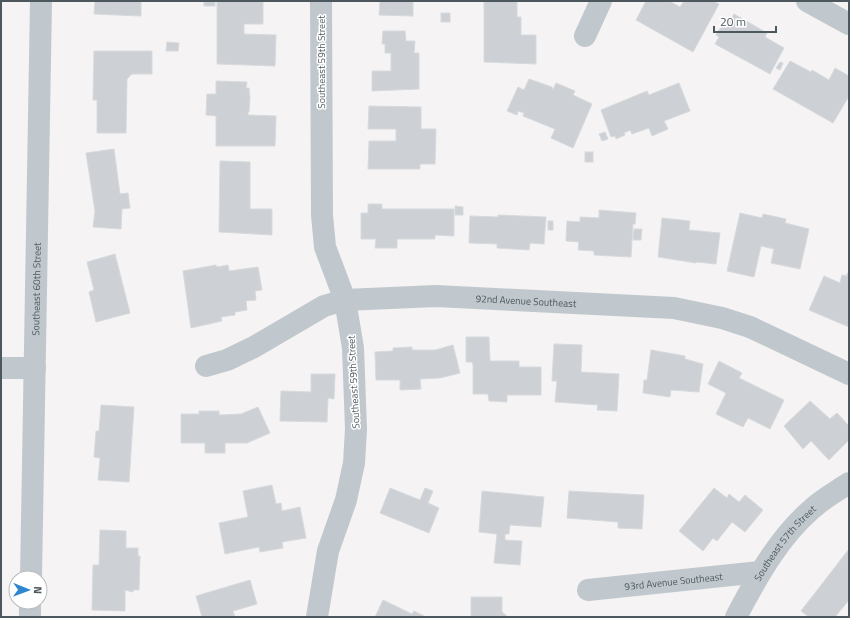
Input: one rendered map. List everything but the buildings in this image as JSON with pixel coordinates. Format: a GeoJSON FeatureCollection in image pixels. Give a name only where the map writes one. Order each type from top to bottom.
{"type":"FeatureCollection","features":[{"type":"Feature","properties":{"kind":"street","name":"Southeast 60th Street"},"geometry":{"type":"LineString","coordinates":[[31,570],[41,1]]}},
{"type":"Feature","properties":{"kind":"street","name":"Southeast 59th Street"},"geometry":{"type":"LineString","coordinates":[[317,617],[328,551],[346,500],[354,463],[356,429],[353,348],[345,300],[325,247],[322,215],[321,1]]}},
{"type":"Feature","properties":{"kind":"street"},"geometry":{"type":"LineString","coordinates":[[585,36],[602,1]]}},
{"type":"Feature","properties":{"kind":"street"},"geometry":{"type":"LineString","coordinates":[[807,1],[849,24]]}},
{"type":"Feature","properties":{"kind":"street","name":"92nd Avenue Southeast"},"geometry":{"type":"LineString","coordinates":[[206,366],[227,360],[254,347],[324,306],[345,300],[436,296],[674,308],[722,318],[750,327],[849,374]]}},
{"type":"Feature","properties":{"kind":"street"},"geometry":{"type":"LineString","coordinates":[[1,368],[35,368]]}},
{"type":"Feature","properties":{"kind":"street","name":"Southeast 57th Street"},"geometry":{"type":"LineString","coordinates":[[736,617],[760,572],[792,529],[814,507],[849,483]]}},
{"type":"Feature","properties":{"kind":"street","name":"93rd Avenue Southeast"},"geometry":{"type":"LineString","coordinates":[[588,590],[760,572]]}}]}
